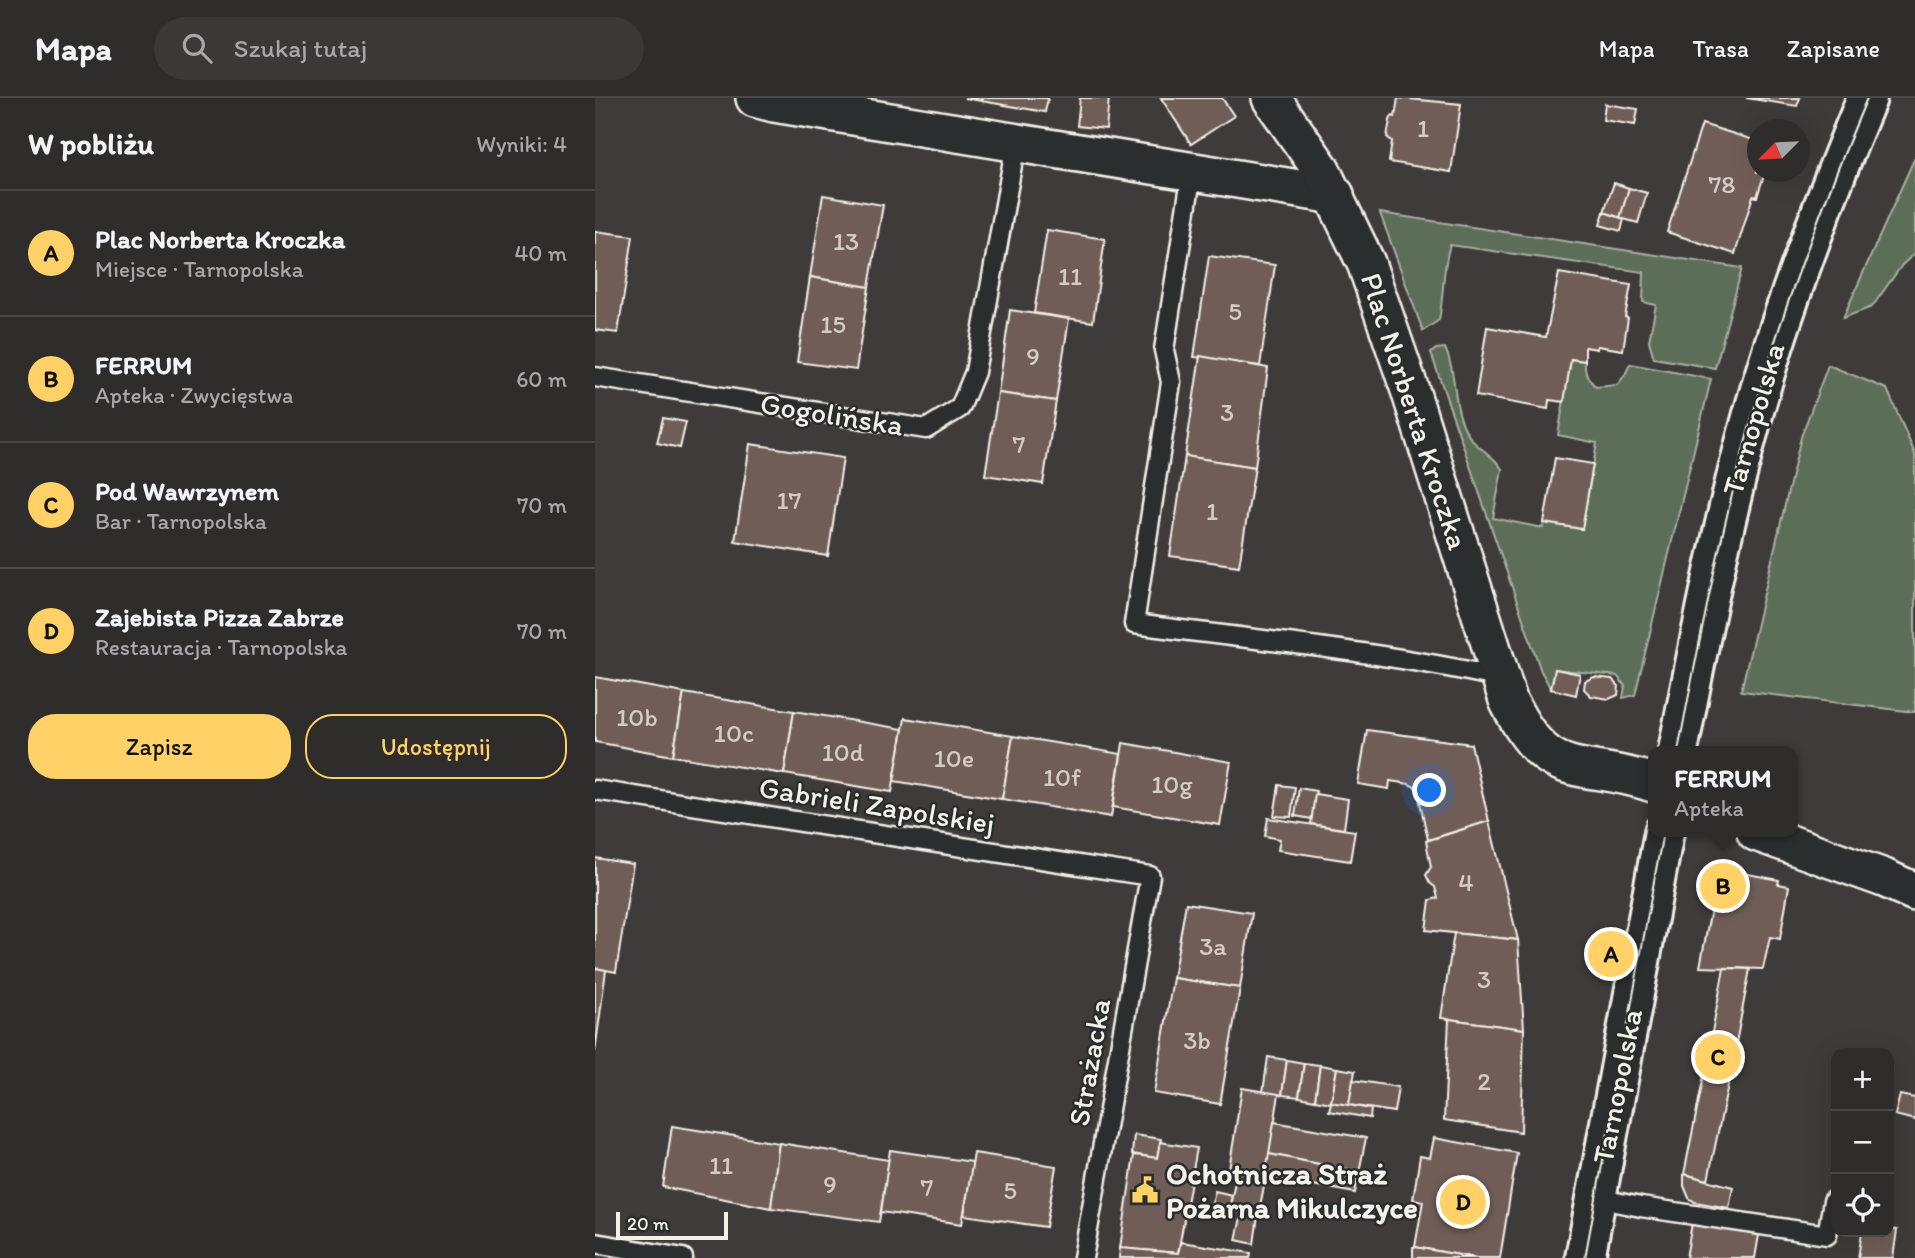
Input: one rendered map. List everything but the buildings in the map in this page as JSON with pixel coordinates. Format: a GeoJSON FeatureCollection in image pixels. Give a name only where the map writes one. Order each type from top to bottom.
{"type":"FeatureCollection","features":[{"type":"Feature","properties":{"kind":"main road","name":"Tarnopolska"},"geometry":{"type":"LineString","coordinates":[[1679,746],[1725,520],[1762,383],[1811,239],[1867,98]]}},
{"type":"Feature","properties":{"kind":"main road","name":"Tarnopolska"},"geometry":{"type":"LineString","coordinates":[[1585,1258],[1663,837]]}},
{"type":"Feature","properties":{"kind":"street"},"geometry":{"type":"LineString","coordinates":[[755,98],[1335,195]]}},
{"type":"Feature","properties":{"kind":"street","name":"Plac Norberta Kroczka"},"geometry":{"type":"LineString","coordinates":[[1271,98],[1320,168],[1366,262],[1406,377],[1501,678],[1521,728],[1535,746],[1567,766],[1648,781]]}},
{"type":"Feature","properties":{"kind":"street"},"geometry":{"type":"LineString","coordinates":[[1770,837],[1884,878],[1915,892]]}},
{"type":"Feature","properties":{"kind":"lane","name":"Gogolińska"},"geometry":{"type":"LineString","coordinates":[[595,377],[926,429],[960,408],[975,372],[1016,143]]}},
{"type":"Feature","properties":{"kind":"lane"},"geometry":{"type":"LineString","coordinates":[[1192,172],[1164,350],[1171,382],[1134,624],[1319,646],[1501,678]]}},
{"type":"Feature","properties":{"kind":"lane","name":"Gabrieli Zapolskiej"},"geometry":{"type":"LineString","coordinates":[[595,790],[1150,876]]}},
{"type":"Feature","properties":{"kind":"lane","name":"Strażacka"},"geometry":{"type":"LineString","coordinates":[[1083,1258],[1150,876]]}},
{"type":"Feature","properties":{"kind":"lane"},"geometry":{"type":"LineString","coordinates":[[1596,1198],[1827,1235],[1831,1212]]}},
{"type":"Feature","properties":{"kind":"lane"},"geometry":{"type":"LineString","coordinates":[[595,1243],[683,1258]]}},
{"type":"Feature","properties":{"kind":"green space"},"geometry":{"type":"Polygon","coordinates":[[[1915,157],[1915,253],[1902,265],[1872,307],[1843,318],[1915,157]]]}},
{"type":"Feature","properties":{"kind":"green space"},"geometry":{"type":"Polygon","coordinates":[[[1380,213],[1742,268],[1715,368],[1654,358],[1649,341],[1656,305],[1643,302],[1644,272],[1450,245],[1439,320],[1423,331],[1380,213]]]}},
{"type":"Feature","properties":{"kind":"green space"},"geometry":{"type":"Polygon","coordinates":[[[1445,348],[1465,429],[1473,442],[1502,469],[1493,518],[1543,528],[1544,523],[1582,529],[1597,443],[1558,435],[1571,359],[1585,361],[1587,376],[1596,387],[1617,385],[1630,364],[1711,379],[1635,695],[1623,698],[1625,686],[1617,676],[1556,669],[1551,689],[1541,671],[1431,353],[1445,348]]]}},
{"type":"Feature","properties":{"kind":"green space"},"geometry":{"type":"Polygon","coordinates":[[[1828,365],[1887,389],[1915,454],[1915,712],[1741,691],[1801,437],[1828,365]]]}},
{"type":"Feature","properties":{"kind":"tram line"},"geometry":{"type":"LineString","coordinates":[[1679,746],[1726,520],[1762,383],[1811,239],[1867,98]]}},
{"type":"Feature","properties":{"kind":"tram line"},"geometry":{"type":"LineString","coordinates":[[1585,1258],[1662,837]]}},
{"type":"Feature","properties":{"kind":"place","name":"FERRUM"},"geometry":{"type":"Point","coordinates":[1723,886]}},
{"type":"Feature","properties":{"kind":"place","name":"Plac Norberta Kroczka"},"geometry":{"type":"Point","coordinates":[1611,954]}},
{"type":"Feature","properties":{"kind":"place","name":"Pod Wawrzynem"},"geometry":{"type":"Point","coordinates":[1718,1057]}},
{"type":"Feature","properties":{"kind":"place","name":"Ochotnicza Straż Pożarna Mikulczyce"},"geometry":{"type":"Point","coordinates":[1145,1190]}},
{"type":"Feature","properties":{"kind":"place","name":"Zajebista Pizza Zabrze"},"geometry":{"type":"Point","coordinates":[1463,1202]}}]}
